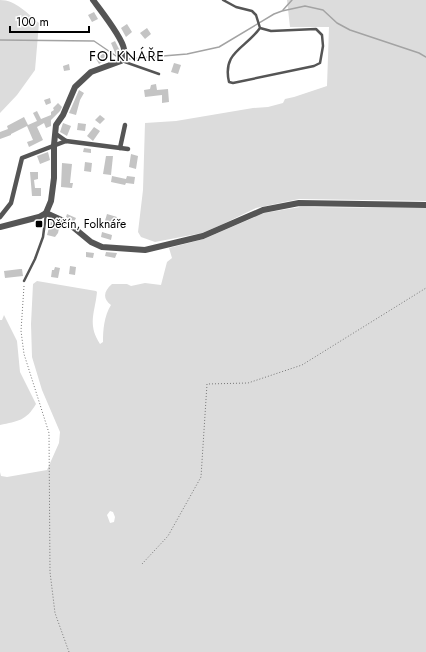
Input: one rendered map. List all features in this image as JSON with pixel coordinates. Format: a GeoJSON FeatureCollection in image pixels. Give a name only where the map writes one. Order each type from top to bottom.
{"type":"FeatureCollection","features":[{"type":"Feature","properties":{"kind":"street"},"geometry":{"type":"LineString","coordinates":[[0,227],[39,217],[46,213],[51,201],[54,178],[54,145],[56,125],[63,115],[75,87],[91,72],[121,61],[124,54],[124,47],[118,36],[93,0]]}},
{"type":"Feature","properties":{"kind":"street"},"geometry":{"type":"LineString","coordinates":[[120,148],[125,125]]}},
{"type":"Feature","properties":{"kind":"street"},"geometry":{"type":"LineString","coordinates":[[56,134],[66,141]]}},
{"type":"Feature","properties":{"kind":"street"},"geometry":{"type":"LineString","coordinates":[[0,217],[11,203],[22,158],[66,141],[128,149]]}},
{"type":"Feature","properties":{"kind":"street"},"geometry":{"type":"LineString","coordinates":[[46,213],[68,223],[91,242],[102,247],[145,250],[203,236],[263,210],[299,203],[426,205]]}},
{"type":"Feature","properties":{"kind":"lane"},"geometry":{"type":"LineString","coordinates":[[223,0],[236,7],[252,11],[256,15],[260,28],[255,35],[231,57],[228,67],[229,82],[233,84],[267,77],[314,66],[320,63],[323,46],[322,35],[316,29],[271,31],[260,28]]}},
{"type":"Feature","properties":{"kind":"lane"},"geometry":{"type":"LineString","coordinates":[[121,61],[159,74]]}},
{"type":"Feature","properties":{"kind":"lane"},"geometry":{"type":"LineString","coordinates":[[24,281],[35,259],[43,237],[46,213]]}},
{"type":"Feature","properties":{"kind":"path"},"geometry":{"type":"LineString","coordinates":[[24,281],[21,331],[24,354],[49,433],[48,498],[50,579],[55,613],[69,652]]}},
{"type":"Feature","properties":{"kind":"path"},"geometry":{"type":"LineString","coordinates":[[142,564],[168,536],[201,477],[207,384],[248,383],[302,365],[426,288]]}},
{"type":"Feature","properties":{"kind":"shaded area"},"geometry":{"type":"Polygon","coordinates":[[[0,0],[11,2],[39,23],[35,70],[17,95],[0,113],[0,0]]]}},
{"type":"Feature","properties":{"kind":"shaded area"},"geometry":{"type":"Polygon","coordinates":[[[287,0],[426,0],[426,201],[299,199],[256,208],[202,233],[155,242],[141,237],[138,232],[143,190],[145,123],[176,121],[253,108],[268,107],[283,103],[285,99],[327,86],[329,27],[290,27],[287,0]]]}},
{"type":"Feature","properties":{"kind":"shaded area"},"geometry":{"type":"Polygon","coordinates":[[[300,207],[426,208],[426,652],[0,652],[0,472],[1,476],[7,477],[47,470],[59,443],[60,432],[42,390],[32,357],[31,324],[33,284],[37,281],[96,291],[93,324],[96,337],[100,344],[103,342],[105,318],[111,305],[106,300],[105,294],[107,289],[112,284],[127,284],[131,286],[145,283],[161,285],[167,262],[172,258],[169,248],[204,239],[264,213],[300,207]],[[110,511],[107,515],[110,523],[114,522],[115,517],[113,512],[110,511]]]}},
{"type":"Feature","properties":{"kind":"shaded area"},"geometry":{"type":"Polygon","coordinates":[[[4,315],[17,341],[20,372],[36,404],[25,417],[0,425],[0,320],[2,320],[4,315]]]}},
{"type":"Feature","properties":{"kind":"building"},"geometry":{"type":"Polygon","coordinates":[[[94,12],[98,19],[92,22],[88,15],[94,12]]]}},
{"type":"Feature","properties":{"kind":"building"},"geometry":{"type":"Polygon","coordinates":[[[127,24],[132,32],[126,37],[121,28],[127,24]]]}},
{"type":"Feature","properties":{"kind":"building"},"geometry":{"type":"Polygon","coordinates":[[[147,28],[151,34],[145,39],[140,33],[147,28]]]}},
{"type":"Feature","properties":{"kind":"building"},"geometry":{"type":"Polygon","coordinates":[[[115,41],[120,51],[116,55],[111,43],[115,41]]]}},
{"type":"Feature","properties":{"kind":"building"},"geometry":{"type":"Polygon","coordinates":[[[104,53],[108,59],[99,64],[96,59],[104,53]]]}},
{"type":"Feature","properties":{"kind":"building"},"geometry":{"type":"Polygon","coordinates":[[[174,63],[181,65],[178,74],[171,72],[174,63]]]}},
{"type":"Feature","properties":{"kind":"building"},"geometry":{"type":"Polygon","coordinates":[[[69,64],[70,70],[64,71],[63,66],[69,64]]]}},
{"type":"Feature","properties":{"kind":"building"},"geometry":{"type":"Polygon","coordinates":[[[156,84],[157,90],[168,89],[169,102],[162,103],[162,95],[145,97],[144,90],[150,89],[151,85],[156,84]]]}},
{"type":"Feature","properties":{"kind":"building"},"geometry":{"type":"Polygon","coordinates":[[[79,90],[84,93],[80,100],[76,115],[69,113],[79,90]]]}},
{"type":"Feature","properties":{"kind":"building"},"geometry":{"type":"Polygon","coordinates":[[[50,98],[51,103],[46,105],[44,100],[50,98]]]}},
{"type":"Feature","properties":{"kind":"building"},"geometry":{"type":"Polygon","coordinates":[[[58,103],[62,107],[51,120],[51,126],[46,128],[44,123],[37,127],[43,140],[29,147],[27,142],[33,140],[27,126],[0,139],[0,132],[8,129],[7,126],[24,117],[28,125],[37,121],[33,113],[37,111],[41,119],[51,115],[51,112],[54,110],[53,108],[58,103]]]}},
{"type":"Feature","properties":{"kind":"building"},"geometry":{"type":"Polygon","coordinates":[[[100,115],[105,119],[100,124],[95,120],[100,115]]]}},
{"type":"Feature","properties":{"kind":"building"},"geometry":{"type":"Polygon","coordinates":[[[63,123],[71,126],[67,136],[60,132],[63,123]]]}},
{"type":"Feature","properties":{"kind":"building"},"geometry":{"type":"Polygon","coordinates":[[[78,123],[86,124],[85,131],[77,130],[78,123]]]}},
{"type":"Feature","properties":{"kind":"building"},"geometry":{"type":"Polygon","coordinates":[[[94,127],[100,131],[93,141],[87,136],[94,127]]]}},
{"type":"Feature","properties":{"kind":"building"},"geometry":{"type":"Polygon","coordinates":[[[84,148],[91,149],[91,153],[83,152],[84,148]]]}},
{"type":"Feature","properties":{"kind":"building"},"geometry":{"type":"Polygon","coordinates":[[[48,152],[50,160],[40,164],[37,156],[48,152]]]}},
{"type":"Feature","properties":{"kind":"building"},"geometry":{"type":"Polygon","coordinates":[[[131,154],[138,156],[136,169],[129,167],[131,154]]]}},
{"type":"Feature","properties":{"kind":"building"},"geometry":{"type":"Polygon","coordinates":[[[106,156],[113,156],[111,175],[103,174],[106,156]]]}},
{"type":"Feature","properties":{"kind":"building"},"geometry":{"type":"Polygon","coordinates":[[[85,162],[92,163],[91,172],[84,171],[85,162]]]}},
{"type":"Feature","properties":{"kind":"building"},"geometry":{"type":"Polygon","coordinates":[[[62,163],[72,164],[70,183],[73,183],[72,188],[61,187],[62,163]]]}},
{"type":"Feature","properties":{"kind":"building"},"geometry":{"type":"Polygon","coordinates":[[[30,172],[38,172],[38,179],[34,180],[35,188],[41,188],[41,196],[32,196],[30,172]]]}},
{"type":"Feature","properties":{"kind":"building"},"geometry":{"type":"Polygon","coordinates":[[[112,176],[126,179],[127,176],[135,177],[134,184],[126,183],[125,185],[111,182],[112,176]]]}},
{"type":"Feature","properties":{"kind":"building"},"geometry":{"type":"Polygon","coordinates":[[[67,214],[76,218],[74,222],[66,217],[67,214]]]}},
{"type":"Feature","properties":{"kind":"building"},"geometry":{"type":"Polygon","coordinates":[[[107,214],[117,217],[116,222],[113,221],[111,226],[104,224],[107,214]]]}},
{"type":"Feature","properties":{"kind":"building"},"geometry":{"type":"Polygon","coordinates":[[[51,220],[60,224],[58,233],[55,237],[47,235],[51,220]]]}},
{"type":"Feature","properties":{"kind":"building"},"geometry":{"type":"Polygon","coordinates":[[[102,232],[112,235],[111,240],[101,237],[102,232]]]}},
{"type":"Feature","properties":{"kind":"building"},"geometry":{"type":"Polygon","coordinates":[[[86,252],[94,253],[93,258],[86,257],[86,252]]]}},
{"type":"Feature","properties":{"kind":"building"},"geometry":{"type":"Polygon","coordinates":[[[106,252],[117,253],[115,258],[105,256],[106,252]]]}},
{"type":"Feature","properties":{"kind":"building"},"geometry":{"type":"Polygon","coordinates":[[[70,266],[76,267],[75,275],[69,274],[70,266]]]}},
{"type":"Feature","properties":{"kind":"building"},"geometry":{"type":"Polygon","coordinates":[[[55,267],[60,268],[58,278],[51,277],[52,270],[54,270],[55,267]]]}},
{"type":"Feature","properties":{"kind":"building"},"geometry":{"type":"Polygon","coordinates":[[[22,269],[23,276],[5,278],[4,271],[22,269]]]}},
{"type":"Feature","properties":{"kind":"waterway"},"geometry":{"type":"LineString","coordinates":[[283,10],[292,0]]}},
{"type":"Feature","properties":{"kind":"waterway"},"geometry":{"type":"LineString","coordinates":[[127,59],[187,54],[219,47],[274,14],[305,6],[323,10],[337,23],[350,30],[419,53],[426,57]]}},
{"type":"Feature","properties":{"kind":"waterway"},"geometry":{"type":"LineString","coordinates":[[0,40],[94,41],[119,58]]}},
{"type":"Feature","properties":{"kind":"place","name":"Děčín, Folknáře"},"geometry":{"type":"Point","coordinates":[39,224]}},
{"type":"Feature","properties":{"kind":"district","name":"FOLKNÁŘE"},"geometry":{"type":"Point","coordinates":[127,56]}}]}
